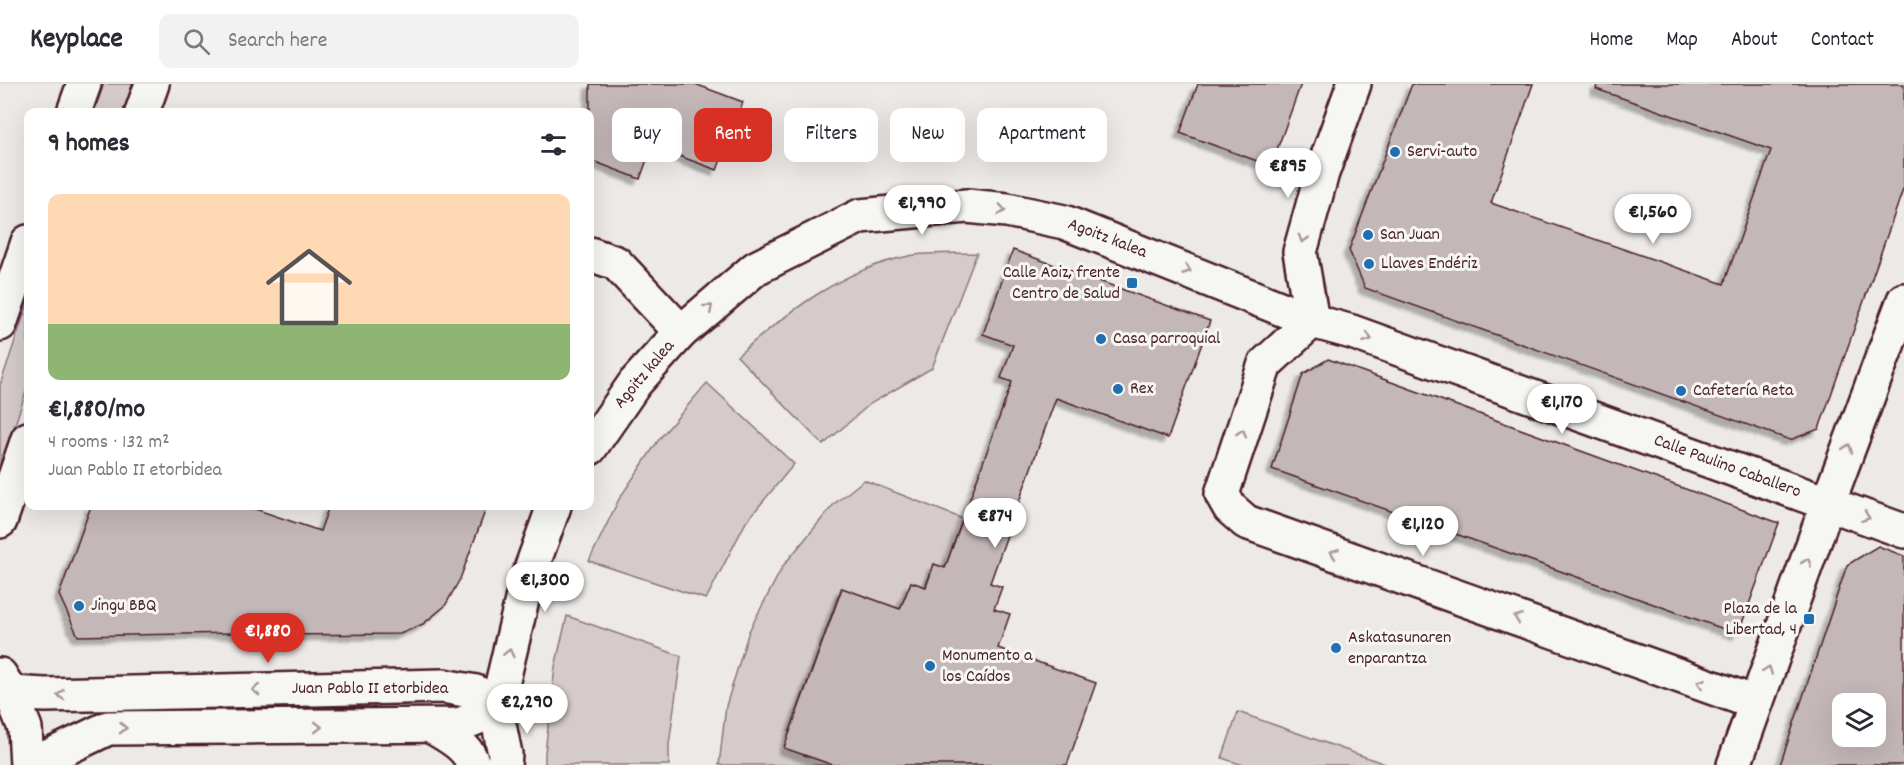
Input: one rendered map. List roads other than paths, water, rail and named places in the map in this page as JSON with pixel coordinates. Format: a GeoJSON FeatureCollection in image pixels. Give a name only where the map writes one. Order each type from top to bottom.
{"type":"FeatureCollection","features":[{"type":"Feature","properties":{"kind":"street"},"geometry":{"type":"LineString","coordinates":[[75,108],[84,84]]}},
{"type":"Feature","properties":{"kind":"street"},"geometry":{"type":"LineString","coordinates":[[143,108],[152,84]]}},
{"type":"Feature","properties":{"kind":"street"},"geometry":{"type":"LineString","coordinates":[[1354,84],[1322,173],[1300,252],[1312,321],[1264,364],[1222,494],[1230,508],[1246,522],[1756,703]]}},
{"type":"Feature","properties":{"kind":"street","name":"Agoitz kalea"},"geometry":{"type":"LineString","coordinates":[[594,442],[635,383],[681,332],[756,268],[860,216],[967,206],[1007,210],[1064,222],[1312,321]]}},
{"type":"Feature","properties":{"kind":"street"},"geometry":{"type":"LineString","coordinates":[[0,324],[24,254]]}},
{"type":"Feature","properties":{"kind":"street","name":"Agoitz kalea"},"geometry":{"type":"LineString","coordinates":[[594,255],[616,263],[681,332]]}},
{"type":"Feature","properties":{"kind":"street"},"geometry":{"type":"LineString","coordinates":[[1734,765],[1827,503],[1904,300]]}},
{"type":"Feature","properties":{"kind":"street","name":"Calle Paulino Caballero"},"geometry":{"type":"LineString","coordinates":[[1312,321],[1352,332],[1904,531]]}},
{"type":"Feature","properties":{"kind":"street"},"geometry":{"type":"LineString","coordinates":[[0,521],[24,451]]}},
{"type":"Feature","properties":{"kind":"street"},"geometry":{"type":"LineString","coordinates":[[504,765],[505,753],[496,710],[525,584],[553,510]]}},
{"type":"Feature","properties":{"kind":"street"},"geometry":{"type":"LineString","coordinates":[[6,684],[26,728],[29,765]]}},
{"type":"Feature","properties":{"kind":"street","name":"Juan Pablo II etorbidea"},"geometry":{"type":"LineString","coordinates":[[6,684],[45,695],[443,686],[476,692],[496,710],[459,725],[108,728],[29,765]]}},
{"type":"Feature","properties":{"kind":"street"},"geometry":{"type":"LineString","coordinates":[[431,726],[456,742],[472,759],[473,765]]}},
{"type":"Feature","properties":{"kind":"place","name":"Servi-auto"},"geometry":{"type":"Point","coordinates":[1395,152]}},
{"type":"Feature","properties":{"kind":"place","name":"San Juan"},"geometry":{"type":"Point","coordinates":[1368,235]}},
{"type":"Feature","properties":{"kind":"place","name":"Llaves Endériz"},"geometry":{"type":"Point","coordinates":[1369,264]}},
{"type":"Feature","properties":{"kind":"place","name":"Calle Aoiz, frente Centro de Salud"},"geometry":{"type":"Point","coordinates":[1132,283]}},
{"type":"Feature","properties":{"kind":"place","name":"Casa parroquial"},"geometry":{"type":"Point","coordinates":[1101,339]}},
{"type":"Feature","properties":{"kind":"place","name":"Rex"},"geometry":{"type":"Point","coordinates":[1118,389]}},
{"type":"Feature","properties":{"kind":"place","name":"Cafetería Reta"},"geometry":{"type":"Point","coordinates":[1681,391]}},
{"type":"Feature","properties":{"kind":"place","name":"Jingu BBQ"},"geometry":{"type":"Point","coordinates":[79,606]}},
{"type":"Feature","properties":{"kind":"place","name":"Plaza de la Libertad, 4"},"geometry":{"type":"Point","coordinates":[1809,619]}},
{"type":"Feature","properties":{"kind":"place","name":"Askatasunaren enparantza"},"geometry":{"type":"Point","coordinates":[1336,648]}},
{"type":"Feature","properties":{"kind":"place","name":"Monumento a los Caídos"},"geometry":{"type":"Point","coordinates":[930,666]}}]}
